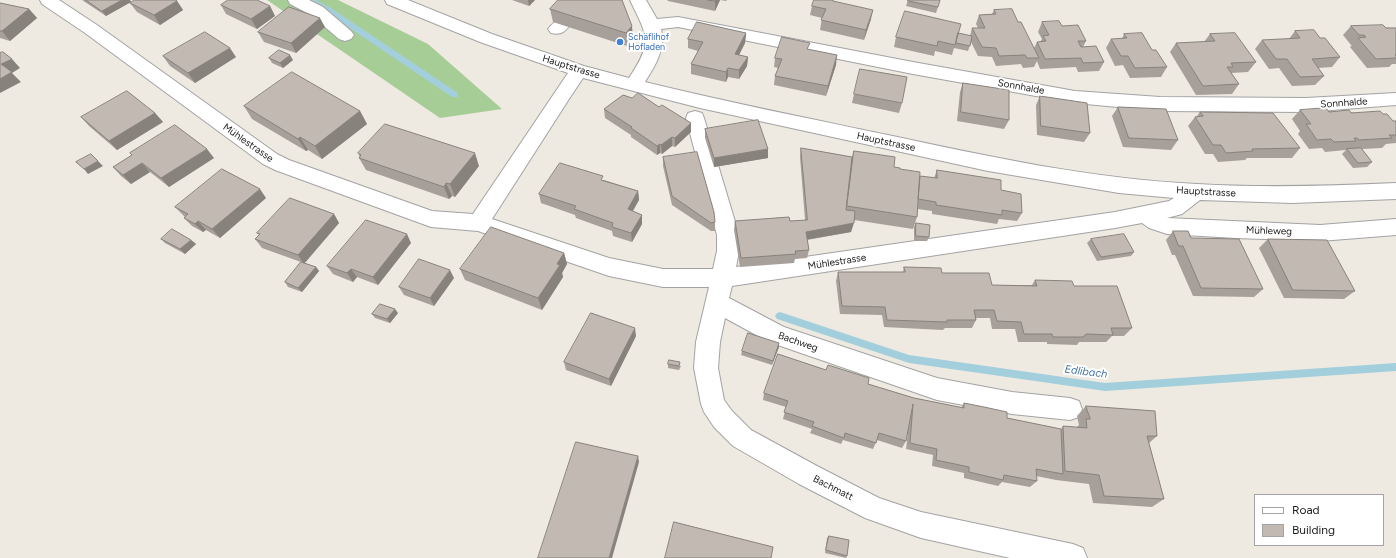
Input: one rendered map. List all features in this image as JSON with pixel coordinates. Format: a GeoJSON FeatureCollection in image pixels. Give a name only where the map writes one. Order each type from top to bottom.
{"type":"FeatureCollection","features":[{"type":"Feature","properties":{"kind":"street","name":"Mühlestrasse"},"geometry":{"type":"LineString","coordinates":[[48,0],[91,28],[270,159],[431,219],[478,223],[609,268],[663,278],[722,278],[1115,220],[1174,208],[1196,192]]}},
{"type":"Feature","properties":{"kind":"street"},"geometry":{"type":"LineString","coordinates":[[296,0],[317,11],[345,35]]}},
{"type":"Feature","properties":{"kind":"street","name":"Hauptstrasse"},"geometry":{"type":"LineString","coordinates":[[393,0],[486,38],[579,70],[700,102],[988,164],[1119,185],[1196,192],[1292,195],[1396,191]]}},
{"type":"Feature","properties":{"kind":"street"},"geometry":{"type":"LineString","coordinates":[[634,85],[649,60],[654,44],[654,34],[651,25],[638,0]]}},
{"type":"Feature","properties":{"kind":"street","name":"Sonnhalde"},"geometry":{"type":"LineString","coordinates":[[651,25],[678,22],[913,68],[1075,97],[1160,104],[1283,105],[1306,105],[1396,99]]}},
{"type":"Feature","properties":{"kind":"street"},"geometry":{"type":"LineString","coordinates":[[478,223],[579,70]]}},
{"type":"Feature","properties":{"kind":"street"},"geometry":{"type":"LineString","coordinates":[[695,118],[728,235],[728,251],[717,304]]}},
{"type":"Feature","properties":{"kind":"street","name":"Mühleweg"},"geometry":{"type":"LineString","coordinates":[[1145,214],[1156,222],[1167,226],[1236,230],[1320,233],[1396,227]]}},
{"type":"Feature","properties":{"kind":"street","name":"Bachweg"},"geometry":{"type":"LineString","coordinates":[[717,304],[777,335],[937,388],[1012,403],[1070,409]]}},
{"type":"Feature","properties":{"kind":"street","name":"Bachmatt"},"geometry":{"type":"LineString","coordinates":[[717,304],[708,342],[706,368],[713,404],[723,419],[742,438],[874,510],[921,525],[1073,558]]}},
{"type":"Feature","properties":{"kind":"green space"},"geometry":{"type":"Polygon","coordinates":[[[267,0],[338,0],[428,44],[502,109],[440,118],[267,0]]]}},
{"type":"Feature","properties":{"kind":"building"},"geometry":{"type":"Polygon","coordinates":[[[86,0],[122,0],[102,11],[86,0]]]}},
{"type":"Feature","properties":{"kind":"building"},"geometry":{"type":"Polygon","coordinates":[[[135,0],[177,1],[154,15],[130,3],[135,0]]]}},
{"type":"Feature","properties":{"kind":"building"},"geometry":{"type":"Polygon","coordinates":[[[228,0],[257,0],[270,6],[251,19],[221,5],[228,0]]]}},
{"type":"Feature","properties":{"kind":"building"},"geometry":{"type":"Polygon","coordinates":[[[558,0],[622,0],[632,26],[626,33],[550,9],[558,0]]]}},
{"type":"Feature","properties":{"kind":"building"},"geometry":{"type":"Polygon","coordinates":[[[814,0],[833,0],[873,10],[866,30],[821,20],[826,9],[812,6],[814,0]]]}},
{"type":"Feature","properties":{"kind":"building"},"geometry":{"type":"Polygon","coordinates":[[[908,0],[940,0],[938,7],[908,0]]]}},
{"type":"Feature","properties":{"kind":"building"},"geometry":{"type":"Polygon","coordinates":[[[0,3],[29,9],[2,31],[0,31],[0,3]]]}},
{"type":"Feature","properties":{"kind":"building"},"geometry":{"type":"Polygon","coordinates":[[[289,7],[320,18],[291,43],[258,32],[289,7]]]}},
{"type":"Feature","properties":{"kind":"building"},"geometry":{"type":"Polygon","coordinates":[[[1012,9],[1018,22],[1021,22],[1039,58],[1027,58],[1025,55],[999,56],[996,48],[982,47],[972,28],[985,28],[979,15],[996,14],[994,10],[1012,9]]]}},
{"type":"Feature","properties":{"kind":"building"},"geometry":{"type":"Polygon","coordinates":[[[905,11],[961,24],[955,45],[938,41],[937,46],[896,37],[905,11]]]}},
{"type":"Feature","properties":{"kind":"building"},"geometry":{"type":"Polygon","coordinates":[[[1059,21],[1062,26],[1078,25],[1086,41],[1078,41],[1081,47],[1096,46],[1104,62],[1083,63],[1081,58],[1045,59],[1037,42],[1046,41],[1043,36],[1049,35],[1042,22],[1059,21]]]}},
{"type":"Feature","properties":{"kind":"building"},"geometry":{"type":"Polygon","coordinates":[[[697,22],[746,33],[735,54],[748,57],[739,70],[728,68],[726,72],[691,64],[703,42],[688,39],[697,22]]]}},
{"type":"Feature","properties":{"kind":"building"},"geometry":{"type":"Polygon","coordinates":[[[1383,25],[1386,28],[1396,28],[1396,58],[1376,59],[1358,38],[1366,37],[1364,35],[1359,35],[1351,26],[1383,25]]]}},
{"type":"Feature","properties":{"kind":"building"},"geometry":{"type":"Polygon","coordinates":[[[1314,30],[1320,38],[1325,38],[1340,57],[1312,59],[1324,76],[1300,77],[1287,59],[1276,59],[1262,40],[1300,38],[1295,31],[1314,30]]]}},
{"type":"Feature","properties":{"kind":"building"},"geometry":{"type":"Polygon","coordinates":[[[205,32],[230,48],[188,73],[163,56],[205,32]]]}},
{"type":"Feature","properties":{"kind":"building"},"geometry":{"type":"Polygon","coordinates":[[[958,33],[972,36],[970,46],[956,43],[958,33]]]}},
{"type":"Feature","properties":{"kind":"building"},"geometry":{"type":"Polygon","coordinates":[[[1142,33],[1152,50],[1156,50],[1167,67],[1135,68],[1128,56],[1121,56],[1111,39],[1127,38],[1124,34],[1142,33]]]}},
{"type":"Feature","properties":{"kind":"building"},"geometry":{"type":"Polygon","coordinates":[[[1235,33],[1256,62],[1231,63],[1233,67],[1227,67],[1239,84],[1203,86],[1176,43],[1215,41],[1210,34],[1235,33]]]}},
{"type":"Feature","properties":{"kind":"building"},"geometry":{"type":"Polygon","coordinates":[[[782,37],[810,43],[807,49],[837,55],[828,86],[775,76],[782,59],[775,58],[782,37]]]}},
{"type":"Feature","properties":{"kind":"building"},"geometry":{"type":"Polygon","coordinates":[[[279,50],[290,55],[280,63],[269,58],[279,50]]]}},
{"type":"Feature","properties":{"kind":"building"},"geometry":{"type":"Polygon","coordinates":[[[3,52],[12,59],[1,64],[12,72],[0,79],[0,53],[3,52]]]}},
{"type":"Feature","properties":{"kind":"building"},"geometry":{"type":"Polygon","coordinates":[[[860,69],[907,77],[902,103],[854,94],[860,69]]]}},
{"type":"Feature","properties":{"kind":"building"},"geometry":{"type":"Polygon","coordinates":[[[292,72],[360,111],[315,146],[300,137],[298,139],[244,106],[292,72]]]}},
{"type":"Feature","properties":{"kind":"building"},"geometry":{"type":"Polygon","coordinates":[[[963,83],[1009,90],[1009,120],[961,112],[963,83]]]}},
{"type":"Feature","properties":{"kind":"building"},"geometry":{"type":"Polygon","coordinates":[[[127,91],[155,113],[109,141],[81,117],[127,91]]]}},
{"type":"Feature","properties":{"kind":"building"},"geometry":{"type":"Polygon","coordinates":[[[638,93],[659,107],[662,105],[691,123],[675,138],[672,137],[661,145],[660,144],[657,146],[631,128],[632,127],[604,109],[623,95],[632,98],[638,93]]]}},
{"type":"Feature","properties":{"kind":"building"},"geometry":{"type":"Polygon","coordinates":[[[1040,96],[1087,103],[1090,133],[1041,126],[1040,96]]]}},
{"type":"Feature","properties":{"kind":"building"},"geometry":{"type":"Polygon","coordinates":[[[1118,107],[1166,109],[1178,140],[1129,138],[1118,107]]]}},
{"type":"Feature","properties":{"kind":"building"},"geometry":{"type":"Polygon","coordinates":[[[1326,108],[1329,112],[1349,110],[1351,113],[1380,111],[1383,114],[1387,114],[1393,121],[1396,121],[1396,135],[1389,135],[1392,138],[1359,140],[1354,138],[1356,141],[1334,142],[1331,139],[1317,140],[1306,124],[1311,124],[1300,110],[1326,108]]]}},
{"type":"Feature","properties":{"kind":"building"},"geometry":{"type":"Polygon","coordinates":[[[1200,112],[1273,113],[1300,148],[1252,149],[1253,151],[1226,153],[1221,145],[1213,145],[1195,117],[1203,116],[1200,112]]]}},
{"type":"Feature","properties":{"kind":"building"},"geometry":{"type":"Polygon","coordinates":[[[758,120],[768,149],[714,158],[705,129],[758,120]]]}},
{"type":"Feature","properties":{"kind":"building"},"geometry":{"type":"Polygon","coordinates":[[[385,124],[475,153],[450,184],[446,183],[444,187],[359,158],[361,155],[358,153],[385,124]]]}},
{"type":"Feature","properties":{"kind":"building"},"geometry":{"type":"Polygon","coordinates":[[[175,125],[207,149],[161,178],[142,163],[123,175],[113,167],[132,155],[130,153],[175,125]]]}},
{"type":"Feature","properties":{"kind":"building"},"geometry":{"type":"Polygon","coordinates":[[[801,148],[852,157],[846,210],[855,211],[854,223],[806,232],[809,250],[795,251],[796,254],[741,258],[735,221],[789,217],[790,221],[807,220],[801,148]]]}},
{"type":"Feature","properties":{"kind":"building"},"geometry":{"type":"Polygon","coordinates":[[[1361,148],[1372,162],[1358,163],[1347,149],[1361,148]]]}},
{"type":"Feature","properties":{"kind":"building"},"geometry":{"type":"Polygon","coordinates":[[[854,151],[895,157],[894,167],[920,172],[917,217],[847,206],[854,151]]]}},
{"type":"Feature","properties":{"kind":"building"},"geometry":{"type":"Polygon","coordinates":[[[697,152],[714,212],[715,222],[711,223],[672,196],[663,157],[697,152]]]}},
{"type":"Feature","properties":{"kind":"building"},"geometry":{"type":"Polygon","coordinates":[[[91,154],[98,161],[84,169],[76,162],[91,154]]]}},
{"type":"Feature","properties":{"kind":"building"},"geometry":{"type":"Polygon","coordinates":[[[560,163],[603,176],[601,180],[638,191],[628,209],[642,215],[631,233],[612,227],[613,223],[574,209],[576,206],[539,194],[560,163]]]}},
{"type":"Feature","properties":{"kind":"building"},"geometry":{"type":"Polygon","coordinates":[[[222,169],[260,189],[212,229],[198,221],[195,224],[184,218],[188,214],[175,207],[222,169]]]}},
{"type":"Feature","properties":{"kind":"building"},"geometry":{"type":"Polygon","coordinates":[[[937,170],[1001,180],[1001,190],[1021,194],[1022,213],[1002,210],[1002,215],[936,205],[936,202],[918,199],[920,176],[937,178],[937,170]]]}},
{"type":"Feature","properties":{"kind":"building"},"geometry":{"type":"Polygon","coordinates":[[[290,198],[334,214],[298,255],[255,239],[260,234],[257,233],[290,198]]]}},
{"type":"Feature","properties":{"kind":"building"},"geometry":{"type":"Polygon","coordinates":[[[366,220],[407,234],[373,277],[351,269],[347,273],[327,266],[366,220]]]}},
{"type":"Feature","properties":{"kind":"building"},"geometry":{"type":"Polygon","coordinates":[[[916,223],[930,225],[929,237],[916,236],[916,223]]]}},
{"type":"Feature","properties":{"kind":"building"},"geometry":{"type":"Polygon","coordinates":[[[491,227],[564,253],[557,264],[560,265],[538,298],[460,269],[491,227]]]}},
{"type":"Feature","properties":{"kind":"building"},"geometry":{"type":"Polygon","coordinates":[[[172,229],[191,240],[180,249],[161,239],[172,229]]]}},
{"type":"Feature","properties":{"kind":"building"},"geometry":{"type":"Polygon","coordinates":[[[1173,231],[1188,231],[1191,238],[1239,239],[1263,289],[1201,288],[1183,246],[1179,246],[1173,231]]]}},
{"type":"Feature","properties":{"kind":"building"},"geometry":{"type":"Polygon","coordinates":[[[1124,234],[1134,252],[1101,257],[1091,239],[1124,234]]]}},
{"type":"Feature","properties":{"kind":"building"},"geometry":{"type":"Polygon","coordinates":[[[1268,239],[1327,240],[1355,291],[1293,290],[1268,239]]]}},
{"type":"Feature","properties":{"kind":"building"},"geometry":{"type":"Polygon","coordinates":[[[419,259],[450,270],[430,298],[399,287],[419,259]]]}},
{"type":"Feature","properties":{"kind":"building"},"geometry":{"type":"Polygon","coordinates":[[[301,262],[316,267],[298,288],[285,282],[301,262]]]}},
{"type":"Feature","properties":{"kind":"building"},"geometry":{"type":"Polygon","coordinates":[[[904,267],[941,268],[942,273],[989,273],[992,285],[1037,286],[1035,280],[1072,281],[1074,286],[1117,286],[1132,328],[1111,328],[1113,335],[1086,334],[1083,337],[1053,337],[1052,334],[1024,334],[1021,322],[997,321],[994,310],[974,310],[976,320],[947,320],[947,322],[887,320],[885,307],[842,306],[838,272],[905,272],[904,267]]]}},
{"type":"Feature","properties":{"kind":"building"},"geometry":{"type":"Polygon","coordinates":[[[380,304],[395,309],[387,319],[372,314],[380,304]]]}},
{"type":"Feature","properties":{"kind":"building"},"geometry":{"type":"Polygon","coordinates":[[[591,313],[635,328],[609,379],[564,362],[591,313]]]}},
{"type":"Feature","properties":{"kind":"building"},"geometry":{"type":"Polygon","coordinates":[[[748,333],[779,343],[773,361],[742,351],[748,333]]]}},
{"type":"Feature","properties":{"kind":"building"},"geometry":{"type":"Polygon","coordinates":[[[778,354],[826,370],[828,365],[869,378],[868,384],[914,398],[964,408],[964,403],[984,407],[1007,412],[1007,418],[1061,429],[1063,474],[1036,469],[1037,481],[1004,475],[1003,480],[969,472],[969,467],[936,460],[937,449],[910,443],[913,404],[906,441],[879,433],[876,443],[845,433],[844,438],[812,426],[814,422],[784,412],[788,401],[764,393],[778,354]]]}},
{"type":"Feature","properties":{"kind":"building"},"geometry":{"type":"Polygon","coordinates":[[[669,360],[680,362],[679,366],[668,364],[669,360]]]}},
{"type":"Feature","properties":{"kind":"building"},"geometry":{"type":"Polygon","coordinates":[[[1086,406],[1155,411],[1157,436],[1147,436],[1164,499],[1104,496],[1099,475],[1065,471],[1063,426],[1087,428],[1086,419],[1090,419],[1086,406]]]}},
{"type":"Feature","properties":{"kind":"building"},"geometry":{"type":"Polygon","coordinates":[[[576,442],[638,456],[609,558],[538,558],[576,442]]]}},
{"type":"Feature","properties":{"kind":"building"},"geometry":{"type":"Polygon","coordinates":[[[674,522],[773,547],[771,558],[665,558],[674,522]]]}},
{"type":"Feature","properties":{"kind":"building"},"geometry":{"type":"Polygon","coordinates":[[[829,536],[849,540],[847,556],[826,550],[829,536]]]}},
{"type":"Feature","properties":{"kind":"waterway"},"geometry":{"type":"LineString","coordinates":[[311,0],[329,10],[455,95]]}},
{"type":"Feature","properties":{"kind":"waterway","name":"Edlibach"},"geometry":{"type":"LineString","coordinates":[[780,316],[909,359],[1105,387],[1396,367]]}},
{"type":"Feature","properties":{"kind":"place","name":"Schäflihof Hofladen"},"geometry":{"type":"Point","coordinates":[620,42]}}]}
